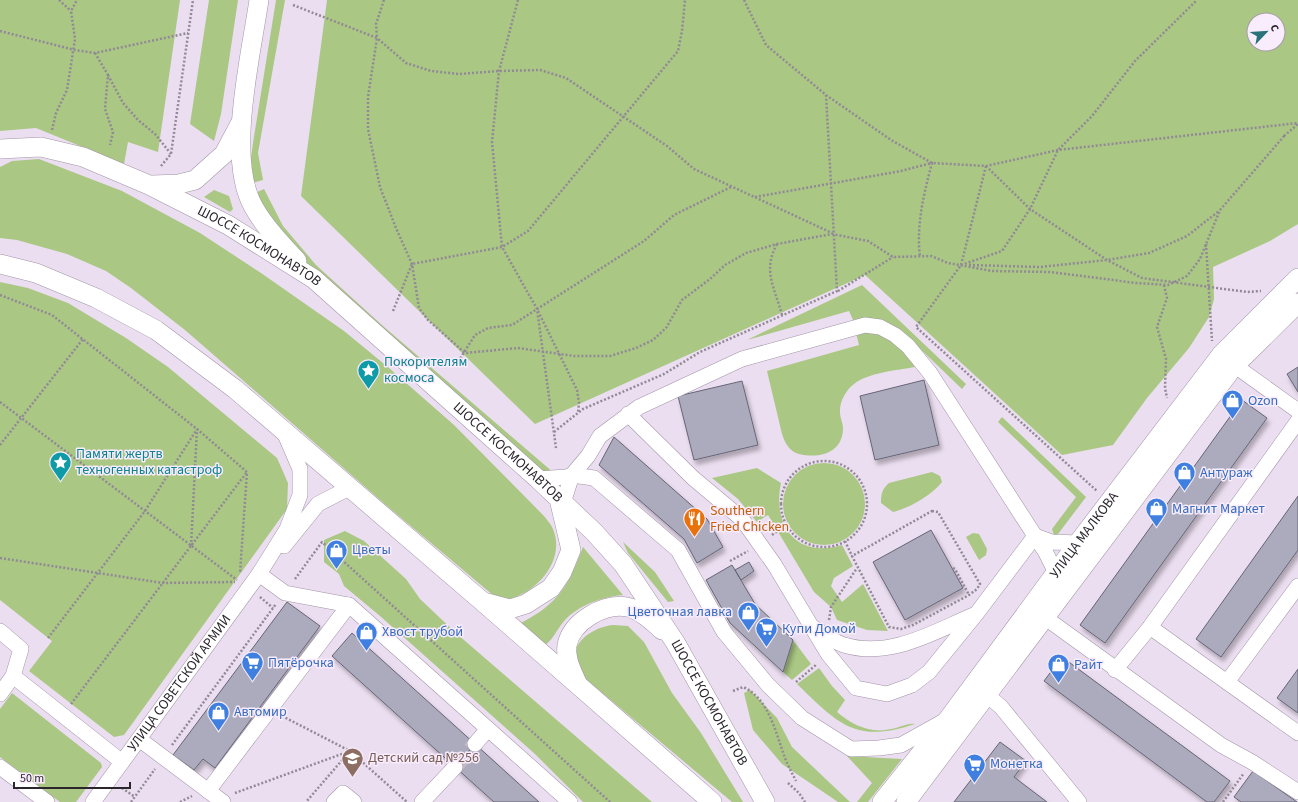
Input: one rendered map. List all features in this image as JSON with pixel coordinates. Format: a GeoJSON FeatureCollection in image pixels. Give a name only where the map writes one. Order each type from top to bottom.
{"type":"FeatureCollection","features":[{"type":"Feature","properties":{"kind":"main road"},"geometry":{"type":"LineString","coordinates":[[260,0],[241,121],[241,156],[244,180],[253,205],[284,247],[314,279]]}},
{"type":"Feature","properties":{"kind":"main road"},"geometry":{"type":"LineString","coordinates":[[149,185],[179,184],[195,180],[224,154],[241,121]]}},
{"type":"Feature","properties":{"kind":"main road","name":"ШОССЕ КОСМОНАВТОВ"},"geometry":{"type":"LineString","coordinates":[[0,149],[41,147],[83,157],[149,185],[228,224],[314,279],[538,479],[594,532],[623,564],[676,642],[765,802]]}},
{"type":"Feature","properties":{"kind":"main road"},"geometry":{"type":"LineString","coordinates":[[0,264],[36,273],[96,298],[156,330],[235,389],[483,602],[712,802]]}},
{"type":"Feature","properties":{"kind":"main road","name":"УЛИЦА МАЛКОВА"},"geometry":{"type":"LineString","coordinates":[[1038,612],[1056,573],[1223,355],[1298,278]]}},
{"type":"Feature","properties":{"kind":"main road","name":"УЛИЦА МАЛКОВА"},"geometry":{"type":"LineString","coordinates":[[906,802],[981,689],[1223,355],[1298,303]]}},
{"type":"Feature","properties":{"kind":"main road"},"geometry":{"type":"LineString","coordinates":[[483,602],[510,609],[526,604],[551,588],[562,572],[571,550],[561,501]]}},
{"type":"Feature","properties":{"kind":"main road"},"geometry":{"type":"LineString","coordinates":[[580,688],[567,659],[567,644],[576,628],[593,613],[612,607],[628,607],[645,616],[676,642]]}},
{"type":"Feature","properties":{"kind":"main road","name":"УЛИЦА МАЛКОВА"},"geometry":{"type":"LineString","coordinates":[[882,802],[949,718],[981,689]]}},
{"type":"Feature","properties":{"kind":"street"},"geometry":{"type":"LineString","coordinates":[[561,501],[572,475],[588,456],[600,436],[638,406],[742,359],[855,327],[865,325],[880,327],[908,346],[930,373],[1045,551],[1056,573]]}},
{"type":"Feature","properties":{"kind":"street"},"geometry":{"type":"LineString","coordinates":[[1223,355],[1298,411]]}},
{"type":"Feature","properties":{"kind":"street"},"geometry":{"type":"LineString","coordinates":[[628,414],[694,478],[742,519],[774,564],[828,654],[856,688],[887,694],[912,685],[929,672],[978,613],[1035,536]]}},
{"type":"Feature","properties":{"kind":"street"},"geometry":{"type":"LineString","coordinates":[[1115,670],[1150,627],[1298,421]]}},
{"type":"Feature","properties":{"kind":"street","name":"УЛИЦА СОВЕТСКОЙ АРМИИ"},"geometry":{"type":"LineString","coordinates":[[93,802],[263,569],[287,529],[300,495],[300,470],[283,431]]}},
{"type":"Feature","properties":{"kind":"street"},"geometry":{"type":"LineString","coordinates":[[538,479],[566,477],[572,475],[594,478],[678,550],[724,632],[768,685],[802,718],[851,749],[879,748],[901,745],[949,718]]}},
{"type":"Feature","properties":{"kind":"street","name":"УЛИЦА СОВЕТСКОЙ АРМИИ"},"geometry":{"type":"LineString","coordinates":[[263,569],[292,538],[318,504],[349,488]]}},
{"type":"Feature","properties":{"kind":"street"},"geometry":{"type":"LineString","coordinates":[[1035,536],[1052,542],[1078,544]]}},
{"type":"Feature","properties":{"kind":"street"},"geometry":{"type":"LineString","coordinates":[[263,569],[285,593],[349,605],[570,802]]}},
{"type":"Feature","properties":{"kind":"street"},"geometry":{"type":"LineString","coordinates":[[1227,682],[1298,586]]}},
{"type":"Feature","properties":{"kind":"street"},"geometry":{"type":"LineString","coordinates":[[139,738],[216,797],[270,710],[349,605]]}},
{"type":"Feature","properties":{"kind":"street"},"geometry":{"type":"LineString","coordinates":[[1038,612],[1115,670],[1221,745],[1252,762],[1298,792]]}},
{"type":"Feature","properties":{"kind":"street"},"geometry":{"type":"LineString","coordinates":[[811,626],[843,645],[878,650],[915,641],[978,613]]}},
{"type":"Feature","properties":{"kind":"street"},"geometry":{"type":"LineString","coordinates":[[1150,627],[1298,733]]}},
{"type":"Feature","properties":{"kind":"street"},"geometry":{"type":"LineString","coordinates":[[0,632],[21,649],[13,676],[0,694]]}},
{"type":"Feature","properties":{"kind":"street"},"geometry":{"type":"LineString","coordinates":[[13,676],[122,762]]}},
{"type":"Feature","properties":{"kind":"street"},"geometry":{"type":"LineString","coordinates":[[981,689],[1001,707],[1074,800]]}},
{"type":"Feature","properties":{"kind":"street"},"geometry":{"type":"LineString","coordinates":[[475,744],[488,729]]}},
{"type":"Feature","properties":{"kind":"street"},"geometry":{"type":"LineString","coordinates":[[0,767],[47,802]]}},
{"type":"Feature","properties":{"kind":"street"},"geometry":{"type":"LineString","coordinates":[[422,802],[455,767]]}},
{"type":"Feature","properties":{"kind":"street"},"geometry":{"type":"LineString","coordinates":[[334,802],[343,793],[354,802]]}},
{"type":"Feature","properties":{"kind":"path"},"geometry":{"type":"LineString","coordinates":[[52,130],[56,113],[67,90],[76,39],[71,10],[59,0]]}},
{"type":"Feature","properties":{"kind":"path"},"geometry":{"type":"LineString","coordinates":[[71,10],[78,0]]}},
{"type":"Feature","properties":{"kind":"path"},"geometry":{"type":"LineString","coordinates":[[161,166],[171,154],[194,0]]}},
{"type":"Feature","properties":{"kind":"path"},"geometry":{"type":"LineString","coordinates":[[384,0],[376,24],[377,38],[368,97],[368,129],[380,187],[412,264],[419,308],[428,320],[465,353],[518,348],[559,354],[610,356],[636,348],[653,340],[666,328],[682,300],[710,279],[725,265],[746,254],[777,244],[834,234]]}},
{"type":"Feature","properties":{"kind":"path"},"geometry":{"type":"LineString","coordinates":[[518,0],[498,71],[492,142],[502,247],[537,309],[576,390],[580,403],[578,413]]}},
{"type":"Feature","properties":{"kind":"path"},"geometry":{"type":"LineString","coordinates":[[412,264],[502,247],[528,232],[678,51],[682,31],[685,0]]}},
{"type":"Feature","properties":{"kind":"path"},"geometry":{"type":"LineString","coordinates":[[744,0],[766,45],[826,94],[891,140],[932,163]]}},
{"type":"Feature","properties":{"kind":"path"},"geometry":{"type":"LineString","coordinates":[[961,265],[1002,251],[1030,209],[1058,150],[1092,116],[1135,61],[1197,0]]}},
{"type":"Feature","properties":{"kind":"path"},"geometry":{"type":"LineString","coordinates":[[293,4],[377,38],[406,62],[431,71],[459,74],[540,70],[566,78],[624,115],[667,146],[694,169],[834,234],[868,241],[893,257]]}},
{"type":"Feature","properties":{"kind":"path"},"geometry":{"type":"LineString","coordinates":[[0,31],[75,50],[95,53],[188,33]]}},
{"type":"Feature","properties":{"kind":"path"},"geometry":{"type":"LineString","coordinates":[[95,53],[123,103],[138,120],[155,134],[171,154]]}},
{"type":"Feature","properties":{"kind":"path"},"geometry":{"type":"LineString","coordinates":[[108,75],[105,109],[113,132],[110,145]]}},
{"type":"Feature","properties":{"kind":"path"},"geometry":{"type":"LineString","coordinates":[[826,94],[837,291]]}},
{"type":"Feature","properties":{"kind":"path"},"geometry":{"type":"LineString","coordinates":[[754,197],[901,171],[932,163],[986,166],[1058,150],[1298,124]]}},
{"type":"Feature","properties":{"kind":"path"},"geometry":{"type":"LineString","coordinates":[[961,265],[1040,267],[1107,260],[1149,253],[1187,236],[1220,210],[1285,135],[1298,124]]}},
{"type":"Feature","properties":{"kind":"path"},"geometry":{"type":"LineString","coordinates":[[920,257],[918,241],[924,194],[932,163]]}},
{"type":"Feature","properties":{"kind":"path"},"geometry":{"type":"LineString","coordinates":[[986,166],[1030,209],[1107,260],[1142,278],[1247,292],[1265,291]]}},
{"type":"Feature","properties":{"kind":"path"},"geometry":{"type":"LineString","coordinates":[[986,166],[961,265],[916,327],[1099,493]]}},
{"type":"Feature","properties":{"kind":"path"},"geometry":{"type":"LineString","coordinates":[[456,365],[475,336],[488,328],[512,325],[644,241],[674,215],[731,187]]}},
{"type":"Feature","properties":{"kind":"path"},"geometry":{"type":"LineString","coordinates":[[554,432],[583,409],[664,374],[700,352],[837,291],[893,257],[931,256],[948,263],[992,271],[1051,272],[1136,283],[1164,284],[1187,276],[1200,258],[1220,210]]}},
{"type":"Feature","properties":{"kind":"path"},"geometry":{"type":"LineString","coordinates":[[777,244],[769,262],[770,274],[782,315]]}},
{"type":"Feature","properties":{"kind":"path"},"geometry":{"type":"LineString","coordinates":[[1206,244],[1210,327],[1223,355]]}},
{"type":"Feature","properties":{"kind":"path"},"geometry":{"type":"LineString","coordinates":[[393,311],[412,264]]}},
{"type":"Feature","properties":{"kind":"path"},"geometry":{"type":"LineString","coordinates":[[1164,284],[1167,298],[1157,326],[1166,359],[1164,388],[1168,402]]}},
{"type":"Feature","properties":{"kind":"path"},"geometry":{"type":"LineString","coordinates":[[0,295],[52,315],[197,429],[247,472]]}},
{"type":"Feature","properties":{"kind":"path"},"geometry":{"type":"LineString","coordinates":[[537,309],[556,448]]}},
{"type":"Feature","properties":{"kind":"path"},"geometry":{"type":"LineString","coordinates":[[0,445],[83,339]]}},
{"type":"Feature","properties":{"kind":"path"},"geometry":{"type":"LineString","coordinates":[[0,402],[240,582]]}},
{"type":"Feature","properties":{"kind":"path"},"geometry":{"type":"LineString","coordinates":[[48,638],[145,511],[197,429]]}},
{"type":"Feature","properties":{"kind":"path"},"geometry":{"type":"LineString","coordinates":[[191,546],[197,429]]}},
{"type":"Feature","properties":{"kind":"path"},"geometry":{"type":"LineString","coordinates":[[824,460],[839,463],[852,470],[862,482],[867,496],[867,512],[862,526],[852,537],[845,541],[838,545],[823,547],[808,544],[795,537],[786,525],[781,511],[781,495],[786,481],[796,470],[810,462],[824,460]]}},
{"type":"Feature","properties":{"kind":"path"},"geometry":{"type":"LineString","coordinates":[[62,715],[247,472]]}},
{"type":"Feature","properties":{"kind":"path"},"geometry":{"type":"LineString","coordinates":[[240,582],[247,472]]}},
{"type":"Feature","properties":{"kind":"path"},"geometry":{"type":"LineString","coordinates":[[845,541],[852,556],[889,627],[901,629],[913,625],[969,595],[977,589],[980,584],[938,512],[932,511],[925,513],[852,556]]}},
{"type":"Feature","properties":{"kind":"path"},"geometry":{"type":"LineString","coordinates":[[131,802],[322,542],[610,802]]}},
{"type":"Feature","properties":{"kind":"path"},"geometry":{"type":"LineString","coordinates":[[730,561],[740,556]]}},
{"type":"Feature","properties":{"kind":"path"},"geometry":{"type":"LineString","coordinates":[[0,558],[163,583],[240,582]]}},
{"type":"Feature","properties":{"kind":"path"},"geometry":{"type":"LineString","coordinates":[[953,568],[955,569],[969,595]]}},
{"type":"Feature","properties":{"kind":"path"},"geometry":{"type":"LineString","coordinates":[[733,691],[743,687],[750,690],[772,718],[785,759],[796,781]]}},
{"type":"Feature","properties":{"kind":"path"},"geometry":{"type":"LineString","coordinates":[[270,710],[350,751],[407,802]]}},
{"type":"Feature","properties":{"kind":"path"},"geometry":{"type":"LineString","coordinates":[[180,802],[197,794],[216,797],[350,751]]}},
{"type":"Feature","properties":{"kind":"path"},"geometry":{"type":"LineString","coordinates":[[306,802],[350,751]]}},
{"type":"Feature","properties":{"kind":"path"},"geometry":{"type":"LineString","coordinates":[[1224,802],[1252,762]]}},
{"type":"Feature","properties":{"kind":"path"},"geometry":{"type":"LineString","coordinates":[[788,783],[799,793],[805,802]]}},
{"type":"Feature","properties":{"kind":"green space"},"geometry":{"type":"Polygon","coordinates":[[[0,0],[180,0],[158,152],[128,142],[124,164],[36,128],[0,131],[0,0]]]}},
{"type":"Feature","properties":{"kind":"green space"},"geometry":{"type":"Polygon","coordinates":[[[209,0],[238,0],[221,114],[214,141],[190,124],[209,0]]]}},
{"type":"Feature","properties":{"kind":"green space"},"geometry":{"type":"Polygon","coordinates":[[[276,0],[285,0],[258,153],[263,180],[252,183],[249,173],[276,0]]]}},
{"type":"Feature","properties":{"kind":"green space"},"geometry":{"type":"Polygon","coordinates":[[[327,0],[1298,0],[1298,224],[1270,241],[1213,267],[1214,299],[1209,317],[1189,348],[1147,398],[1113,445],[1062,455],[865,275],[535,424],[301,196],[327,0]]]}},
{"type":"Feature","properties":{"kind":"green space"},"geometry":{"type":"Polygon","coordinates":[[[39,159],[122,191],[200,233],[261,273],[344,331],[389,368],[454,425],[549,522],[553,529],[556,542],[555,554],[551,566],[544,577],[535,586],[524,593],[500,601],[387,506],[185,330],[131,288],[106,271],[67,254],[17,240],[0,238],[0,167],[12,161],[39,159]]]}},
{"type":"Feature","properties":{"kind":"green space"},"geometry":{"type":"Polygon","coordinates":[[[264,189],[283,226],[316,265],[383,326],[554,473],[550,477],[304,263],[253,194],[264,189]]]}},
{"type":"Feature","properties":{"kind":"green space"},"geometry":{"type":"Polygon","coordinates":[[[214,190],[229,196],[233,209],[230,212],[204,197],[214,190]]]}},
{"type":"Feature","properties":{"kind":"green space"},"geometry":{"type":"Polygon","coordinates":[[[0,282],[28,288],[68,303],[126,338],[168,367],[277,458],[288,483],[287,509],[124,735],[114,737],[29,671],[52,641],[0,600],[0,282]]]}},
{"type":"Feature","properties":{"kind":"green space"},"geometry":{"type":"Polygon","coordinates":[[[862,285],[966,384],[962,389],[909,338],[865,318],[853,320],[849,311],[747,340],[862,285]]]}},
{"type":"Feature","properties":{"kind":"green space"},"geometry":{"type":"Polygon","coordinates":[[[867,331],[883,335],[896,343],[915,367],[867,377],[851,387],[846,393],[841,405],[840,415],[843,424],[842,436],[834,449],[822,455],[814,456],[799,454],[793,451],[786,443],[782,434],[767,371],[859,345],[856,333],[867,331]]]}},
{"type":"Feature","properties":{"kind":"green space"},"geometry":{"type":"Polygon","coordinates":[[[1002,417],[1086,497],[1055,538],[1052,529],[1076,497],[998,422],[1002,417]]]}},
{"type":"Feature","properties":{"kind":"green space"},"geometry":{"type":"Polygon","coordinates":[[[824,463],[840,466],[853,475],[862,488],[865,504],[862,520],[853,533],[840,542],[824,545],[808,542],[795,533],[786,520],[783,504],[786,488],[795,475],[808,466],[824,463]]]}},
{"type":"Feature","properties":{"kind":"green space"},"geometry":{"type":"Polygon","coordinates":[[[757,468],[781,483],[779,499],[780,513],[784,525],[791,535],[801,543],[812,547],[826,548],[842,545],[853,566],[834,578],[831,586],[842,602],[863,584],[888,631],[867,630],[837,620],[831,607],[814,592],[768,515],[757,522],[738,499],[712,478],[757,468]]]}},
{"type":"Feature","properties":{"kind":"green space"},"geometry":{"type":"Polygon","coordinates":[[[932,472],[940,476],[942,482],[932,492],[919,501],[906,508],[893,512],[881,503],[882,492],[889,483],[932,472]]]}},
{"type":"Feature","properties":{"kind":"green space"},"geometry":{"type":"Polygon","coordinates":[[[345,531],[364,541],[406,579],[420,599],[457,634],[652,802],[583,802],[535,754],[380,616],[344,586],[339,574],[324,562],[324,540],[345,531]]]}},
{"type":"Feature","properties":{"kind":"green space"},"geometry":{"type":"Polygon","coordinates":[[[973,533],[979,534],[987,549],[986,555],[979,560],[966,537],[973,533]]]}},
{"type":"Feature","properties":{"kind":"green space"},"geometry":{"type":"Polygon","coordinates":[[[623,542],[655,572],[674,601],[668,602],[628,553],[623,542]]]}},
{"type":"Feature","properties":{"kind":"green space"},"geometry":{"type":"Polygon","coordinates":[[[583,547],[623,595],[601,599],[572,613],[549,642],[541,647],[521,623],[545,608],[561,592],[572,573],[583,547]]]}},
{"type":"Feature","properties":{"kind":"green space"},"geometry":{"type":"Polygon","coordinates":[[[613,625],[628,626],[644,642],[672,693],[701,733],[743,802],[732,802],[575,670],[575,653],[582,639],[596,630],[613,625]]]}},
{"type":"Feature","properties":{"kind":"green space"},"geometry":{"type":"Polygon","coordinates":[[[793,640],[811,664],[792,680],[783,672],[793,640]]]}},
{"type":"Feature","properties":{"kind":"green space"},"geometry":{"type":"Polygon","coordinates":[[[819,668],[832,686],[845,700],[837,712],[849,721],[862,727],[876,730],[884,730],[915,724],[895,730],[877,732],[863,731],[837,720],[824,710],[797,684],[819,668]]]}},
{"type":"Feature","properties":{"kind":"green space"},"geometry":{"type":"Polygon","coordinates":[[[750,690],[777,718],[792,747],[850,802],[838,802],[782,764],[753,730],[744,693],[750,690]]]}},
{"type":"Feature","properties":{"kind":"green space"},"geometry":{"type":"Polygon","coordinates":[[[12,693],[101,763],[102,767],[76,802],[60,802],[0,757],[0,709],[12,693]]]}},
{"type":"Feature","properties":{"kind":"green space"},"geometry":{"type":"Polygon","coordinates":[[[847,756],[902,759],[868,802],[857,802],[872,783],[847,756]]]}},
{"type":"Feature","properties":{"kind":"building"},"geometry":{"type":"Polygon","coordinates":[[[1298,367],[1298,392],[1287,374],[1298,367]]]}},
{"type":"Feature","properties":{"kind":"building"},"geometry":{"type":"Polygon","coordinates":[[[924,380],[939,445],[875,460],[860,396],[924,380]]]}},
{"type":"Feature","properties":{"kind":"building"},"geometry":{"type":"Polygon","coordinates":[[[742,381],[758,445],[694,460],[678,396],[742,381]]]}},
{"type":"Feature","properties":{"kind":"building"},"geometry":{"type":"Polygon","coordinates":[[[1242,400],[1267,418],[1105,643],[1080,625],[1242,400]]]}},
{"type":"Feature","properties":{"kind":"building"},"geometry":{"type":"Polygon","coordinates":[[[614,437],[707,519],[723,547],[697,563],[684,539],[599,465],[614,437]]]}},
{"type":"Feature","properties":{"kind":"building"},"geometry":{"type":"Polygon","coordinates":[[[1298,496],[1298,550],[1221,657],[1196,639],[1298,496]]]}},
{"type":"Feature","properties":{"kind":"building"},"geometry":{"type":"Polygon","coordinates":[[[931,530],[963,588],[905,620],[873,562],[931,530]]]}},
{"type":"Feature","properties":{"kind":"building"},"geometry":{"type":"Polygon","coordinates":[[[749,562],[754,571],[741,580],[735,570],[749,562]]]}},
{"type":"Feature","properties":{"kind":"building"},"geometry":{"type":"Polygon","coordinates":[[[732,565],[755,604],[793,640],[783,672],[730,623],[706,580],[732,565]]]}},
{"type":"Feature","properties":{"kind":"building"},"geometry":{"type":"Polygon","coordinates":[[[287,602],[320,626],[215,768],[203,759],[194,770],[173,755],[287,602]]]}},
{"type":"Feature","properties":{"kind":"building"},"geometry":{"type":"Polygon","coordinates":[[[352,633],[475,744],[455,767],[332,656],[352,633]]]}},
{"type":"Feature","properties":{"kind":"building"},"geometry":{"type":"Polygon","coordinates":[[[1062,657],[1230,781],[1214,802],[1207,802],[1044,681],[1062,657]]]}},
{"type":"Feature","properties":{"kind":"building"},"geometry":{"type":"Polygon","coordinates":[[[1298,669],[1298,713],[1277,698],[1298,669]]]}},
{"type":"Feature","properties":{"kind":"building"},"geometry":{"type":"Polygon","coordinates":[[[1000,742],[1026,761],[1014,777],[1047,802],[954,802],[1000,742]]]}},
{"type":"Feature","properties":{"kind":"building"},"geometry":{"type":"Polygon","coordinates":[[[475,744],[539,802],[494,802],[455,767],[475,744]]]}},
{"type":"Feature","properties":{"kind":"building"},"geometry":{"type":"Polygon","coordinates":[[[1253,771],[1297,802],[1241,802],[1234,797],[1253,771]]]}},
{"type":"Feature","properties":{"kind":"tunnel"},"geometry":{"type":"LineString","coordinates":[[455,767],[475,744]]}},
{"type":"Feature","properties":{"kind":"place","name":"Покорителям космоса"},"geometry":{"type":"Point","coordinates":[368,390]}},
{"type":"Feature","properties":{"kind":"place","name":"Ozon"},"geometry":{"type":"Point","coordinates":[1233,420]}},
{"type":"Feature","properties":{"kind":"place","name":"Памяти жертв техногенных катастроф"},"geometry":{"type":"Point","coordinates":[61,482]}},
{"type":"Feature","properties":{"kind":"place","name":"Антураж"},"geometry":{"type":"Point","coordinates":[1184,492]}},
{"type":"Feature","properties":{"kind":"place","name":"Магнит Маркет"},"geometry":{"type":"Point","coordinates":[1156,528]}},
{"type":"Feature","properties":{"kind":"place","name":"Southern Fried Chicken"},"geometry":{"type":"Point","coordinates":[695,538]}},
{"type":"Feature","properties":{"kind":"place","name":"Цветы"},"geometry":{"type":"Point","coordinates":[337,570]}},
{"type":"Feature","properties":{"kind":"place","name":"Цветочная лавка"},"geometry":{"type":"Point","coordinates":[748,632]}},
{"type":"Feature","properties":{"kind":"place","name":"Купи Домой"},"geometry":{"type":"Point","coordinates":[767,648]}},
{"type":"Feature","properties":{"kind":"place","name":"Хвост трубой"},"geometry":{"type":"Point","coordinates":[366,652]}},
{"type":"Feature","properties":{"kind":"place","name":"Пятёрочка"},"geometry":{"type":"Point","coordinates":[252,682]}},
{"type":"Feature","properties":{"kind":"place","name":"Райт"},"geometry":{"type":"Point","coordinates":[1058,684]}},
{"type":"Feature","properties":{"kind":"place","name":"Автомир"},"geometry":{"type":"Point","coordinates":[219,732]}},
{"type":"Feature","properties":{"kind":"place","name":"Детский сад №256"},"geometry":{"type":"Point","coordinates":[353,778]}},
{"type":"Feature","properties":{"kind":"place","name":"Монетка"},"geometry":{"type":"Point","coordinates":[974,784]}}]}
